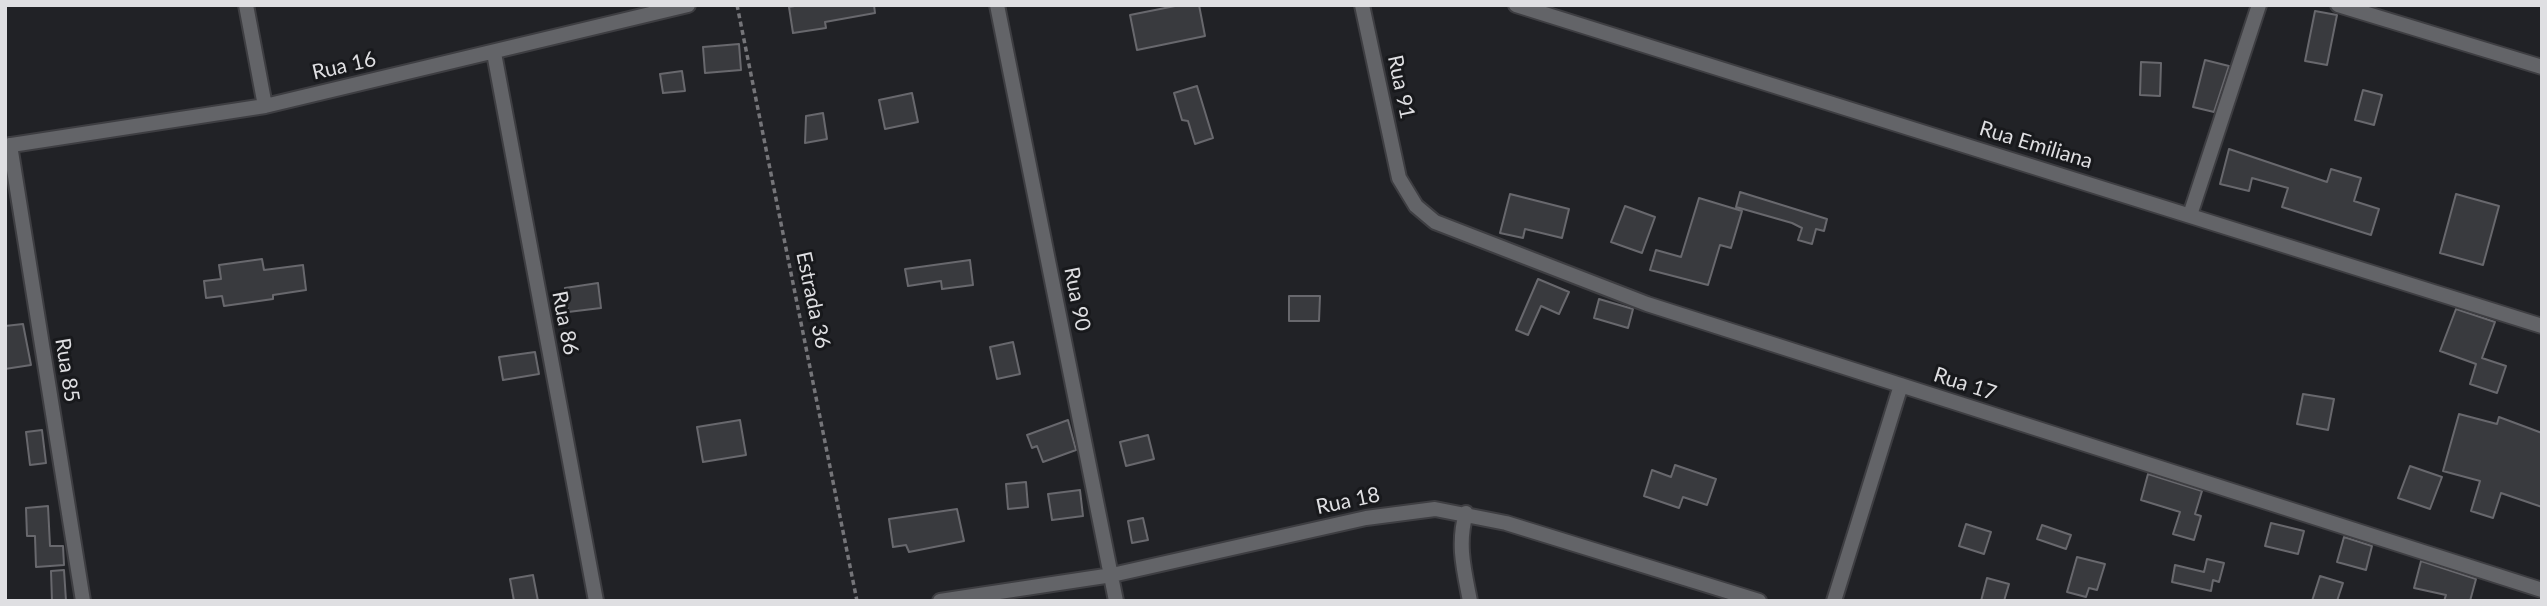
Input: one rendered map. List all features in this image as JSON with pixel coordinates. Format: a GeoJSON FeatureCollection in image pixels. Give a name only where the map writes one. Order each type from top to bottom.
{"type":"FeatureCollection","features":[{"type":"Feature","properties":{"kind":"street"},"geometry":{"type":"LineString","coordinates":[[246,5],[265,106]]}},
{"type":"Feature","properties":{"kind":"street","name":"Rua 16"},"geometry":{"type":"LineString","coordinates":[[8,146],[113,127],[265,106],[688,5]]}},
{"type":"Feature","properties":{"kind":"street","name":"Rua 90"},"geometry":{"type":"LineString","coordinates":[[997,5],[1116,601]]}},
{"type":"Feature","properties":{"kind":"street","name":"Rua 91"},"geometry":{"type":"LineString","coordinates":[[1362,5],[1399,178]]}},
{"type":"Feature","properties":{"kind":"street","name":"Rua Emiliana"},"geometry":{"type":"LineString","coordinates":[[1516,5],[2542,326]]}},
{"type":"Feature","properties":{"kind":"street"},"geometry":{"type":"LineString","coordinates":[[2190,215],[2259,5]]}},
{"type":"Feature","properties":{"kind":"street"},"geometry":{"type":"LineString","coordinates":[[2338,5],[2542,67]]}},
{"type":"Feature","properties":{"kind":"street","name":"Rua 86"},"geometry":{"type":"LineString","coordinates":[[494,53],[596,601]]}},
{"type":"Feature","properties":{"kind":"street","name":"Rua 85"},"geometry":{"type":"LineString","coordinates":[[8,146],[83,601]]}},
{"type":"Feature","properties":{"kind":"street","name":"Rua 17"},"geometry":{"type":"LineString","coordinates":[[1399,178],[1416,206],[1435,222],[1647,304],[2542,590]]}},
{"type":"Feature","properties":{"kind":"street"},"geometry":{"type":"LineString","coordinates":[[1834,601],[1901,386]]}},
{"type":"Feature","properties":{"kind":"street","name":"Rua 18"},"geometry":{"type":"LineString","coordinates":[[940,601],[1112,575],[1398,512],[1435,509],[1466,513],[1759,601]]}},
{"type":"Feature","properties":{"kind":"street"},"geometry":{"type":"LineString","coordinates":[[1466,513],[1460,552],[1470,601]]}},
{"type":"Feature","properties":{"kind":"path","name":"Estrada 36"},"geometry":{"type":"LineString","coordinates":[[737,5],[857,601]]}},
{"type":"Feature","properties":{"kind":"building"},"geometry":{"type":"Polygon","coordinates":[[[874,5],[875,13],[825,22],[826,28],[793,33],[789,7],[874,5]]]}},
{"type":"Feature","properties":{"kind":"building"},"geometry":{"type":"Polygon","coordinates":[[[1180,5],[1199,5],[1205,36],[1137,50],[1130,15],[1180,5]]]}},
{"type":"Feature","properties":{"kind":"building"},"geometry":{"type":"Polygon","coordinates":[[[2315,11],[2337,15],[2327,65],[2305,61],[2315,11]]]}},
{"type":"Feature","properties":{"kind":"building"},"geometry":{"type":"Polygon","coordinates":[[[739,44],[741,70],[705,73],[703,47],[739,44]]]}},
{"type":"Feature","properties":{"kind":"building"},"geometry":{"type":"Polygon","coordinates":[[[2205,60],[2229,66],[2214,112],[2193,107],[2205,60]]]}},
{"type":"Feature","properties":{"kind":"building"},"geometry":{"type":"Polygon","coordinates":[[[2141,62],[2161,63],[2160,96],[2140,95],[2141,62]]]}},
{"type":"Feature","properties":{"kind":"building"},"geometry":{"type":"Polygon","coordinates":[[[682,71],[685,91],[663,93],[660,74],[682,71]]]}},
{"type":"Feature","properties":{"kind":"building"},"geometry":{"type":"Polygon","coordinates":[[[1197,86],[1213,138],[1195,144],[1188,121],[1182,120],[1174,93],[1197,86]]]}},
{"type":"Feature","properties":{"kind":"building"},"geometry":{"type":"Polygon","coordinates":[[[2363,90],[2382,95],[2374,125],[2355,120],[2363,90]]]}},
{"type":"Feature","properties":{"kind":"building"},"geometry":{"type":"Polygon","coordinates":[[[912,93],[918,122],[885,129],[879,100],[912,93]]]}},
{"type":"Feature","properties":{"kind":"building"},"geometry":{"type":"Polygon","coordinates":[[[823,113],[827,139],[805,143],[806,116],[823,113]]]}},
{"type":"Feature","properties":{"kind":"building"},"geometry":{"type":"Polygon","coordinates":[[[2229,149],[2327,182],[2331,169],[2361,178],[2354,201],[2379,209],[2371,235],[2282,207],[2288,188],[2252,178],[2249,191],[2220,184],[2229,149]]]}},
{"type":"Feature","properties":{"kind":"building"},"geometry":{"type":"Polygon","coordinates":[[[1740,192],[1827,219],[1824,231],[1816,229],[1812,244],[1798,240],[1802,228],[1736,207],[1740,192]]]}},
{"type":"Feature","properties":{"kind":"building"},"geometry":{"type":"Polygon","coordinates":[[[1510,194],[1569,209],[1562,238],[1525,229],[1523,238],[1500,233],[1510,194]]]}},
{"type":"Feature","properties":{"kind":"building"},"geometry":{"type":"Polygon","coordinates":[[[2456,194],[2499,206],[2483,265],[2440,253],[2456,194]]]}},
{"type":"Feature","properties":{"kind":"building"},"geometry":{"type":"Polygon","coordinates":[[[1699,198],[1742,211],[1731,248],[1720,245],[1708,285],[1650,270],[1656,250],[1681,257],[1699,198]]]}},
{"type":"Feature","properties":{"kind":"building"},"geometry":{"type":"Polygon","coordinates":[[[1625,206],[1655,217],[1642,253],[1611,242],[1625,206]]]}},
{"type":"Feature","properties":{"kind":"building"},"geometry":{"type":"Polygon","coordinates":[[[262,259],[264,270],[303,265],[306,290],[273,295],[273,299],[224,306],[222,296],[206,298],[204,281],[221,279],[219,265],[262,259]]]}},
{"type":"Feature","properties":{"kind":"building"},"geometry":{"type":"Polygon","coordinates":[[[970,260],[973,285],[942,289],[941,281],[908,286],[905,269],[970,260]]]}},
{"type":"Feature","properties":{"kind":"building"},"geometry":{"type":"Polygon","coordinates":[[[1538,279],[1569,292],[1559,314],[1541,306],[1528,335],[1516,330],[1538,279]]]}},
{"type":"Feature","properties":{"kind":"building"},"geometry":{"type":"Polygon","coordinates":[[[598,283],[601,308],[568,312],[565,288],[598,283]]]}},
{"type":"Feature","properties":{"kind":"building"},"geometry":{"type":"Polygon","coordinates":[[[1289,296],[1320,296],[1319,321],[1289,321],[1289,296]]]}},
{"type":"Feature","properties":{"kind":"building"},"geometry":{"type":"Polygon","coordinates":[[[1599,299],[1633,309],[1628,328],[1594,318],[1599,299]]]}},
{"type":"Feature","properties":{"kind":"building"},"geometry":{"type":"Polygon","coordinates":[[[2456,309],[2495,322],[2482,358],[2506,366],[2497,393],[2470,384],[2476,364],[2440,351],[2456,309]]]}},
{"type":"Feature","properties":{"kind":"building"},"geometry":{"type":"Polygon","coordinates":[[[23,324],[31,365],[5,369],[5,326],[23,324]]]}},
{"type":"Feature","properties":{"kind":"building"},"geometry":{"type":"Polygon","coordinates":[[[1013,342],[1020,374],[997,379],[990,347],[1013,342]]]}},
{"type":"Feature","properties":{"kind":"building"},"geometry":{"type":"Polygon","coordinates":[[[535,352],[539,374],[503,380],[499,357],[535,352]]]}},
{"type":"Feature","properties":{"kind":"building"},"geometry":{"type":"Polygon","coordinates":[[[2303,394],[2334,399],[2328,430],[2297,424],[2303,394]]]}},
{"type":"Feature","properties":{"kind":"building"},"geometry":{"type":"Polygon","coordinates":[[[2459,414],[2497,424],[2499,417],[2542,433],[2542,507],[2501,493],[2493,518],[2471,511],[2480,481],[2443,471],[2459,414]]]}},
{"type":"Feature","properties":{"kind":"building"},"geometry":{"type":"Polygon","coordinates":[[[740,420],[746,455],[703,462],[697,427],[740,420]]]}},
{"type":"Feature","properties":{"kind":"building"},"geometry":{"type":"Polygon","coordinates":[[[1068,420],[1076,450],[1043,462],[1037,446],[1032,448],[1027,435],[1068,420]]]}},
{"type":"Feature","properties":{"kind":"building"},"geometry":{"type":"Polygon","coordinates":[[[42,430],[46,463],[30,465],[26,432],[42,430]]]}},
{"type":"Feature","properties":{"kind":"building"},"geometry":{"type":"Polygon","coordinates":[[[1148,435],[1154,459],[1126,466],[1120,442],[1148,435]]]}},
{"type":"Feature","properties":{"kind":"building"},"geometry":{"type":"Polygon","coordinates":[[[1675,465],[1716,479],[1707,505],[1683,497],[1679,508],[1644,496],[1652,470],[1671,477],[1675,465]]]}},
{"type":"Feature","properties":{"kind":"building"},"geometry":{"type":"Polygon","coordinates":[[[2410,466],[2442,477],[2430,509],[2398,498],[2410,466]]]}},
{"type":"Feature","properties":{"kind":"building"},"geometry":{"type":"Polygon","coordinates":[[[2148,474],[2202,491],[2195,514],[2201,516],[2194,540],[2173,534],[2180,512],[2141,500],[2148,474]]]}},
{"type":"Feature","properties":{"kind":"building"},"geometry":{"type":"Polygon","coordinates":[[[1026,482],[1028,507],[1008,509],[1006,484],[1026,482]]]}},
{"type":"Feature","properties":{"kind":"building"},"geometry":{"type":"Polygon","coordinates":[[[1080,490],[1083,516],[1052,520],[1048,494],[1080,490]]]}},
{"type":"Feature","properties":{"kind":"building"},"geometry":{"type":"Polygon","coordinates":[[[48,506],[50,546],[63,546],[64,565],[36,567],[35,536],[27,536],[26,508],[48,506]]]}},
{"type":"Feature","properties":{"kind":"building"},"geometry":{"type":"Polygon","coordinates":[[[957,509],[964,541],[909,552],[906,545],[893,547],[889,519],[957,509]]]}},
{"type":"Feature","properties":{"kind":"building"},"geometry":{"type":"Polygon","coordinates":[[[1143,518],[1148,540],[1132,543],[1128,521],[1143,518]]]}},
{"type":"Feature","properties":{"kind":"building"},"geometry":{"type":"Polygon","coordinates":[[[2271,523],[2304,531],[2298,554],[2265,546],[2271,523]]]}},
{"type":"Feature","properties":{"kind":"building"},"geometry":{"type":"Polygon","coordinates":[[[1966,524],[1991,532],[1984,554],[1959,546],[1966,524]]]}},
{"type":"Feature","properties":{"kind":"building"},"geometry":{"type":"Polygon","coordinates":[[[2042,525],[2071,535],[2066,549],[2037,539],[2042,525]]]}},
{"type":"Feature","properties":{"kind":"building"},"geometry":{"type":"Polygon","coordinates":[[[2344,537],[2372,546],[2366,570],[2337,562],[2344,537]]]}},
{"type":"Feature","properties":{"kind":"building"},"geometry":{"type":"Polygon","coordinates":[[[2077,557],[2105,564],[2097,590],[2089,588],[2086,597],[2067,592],[2077,557]]]}},
{"type":"Feature","properties":{"kind":"building"},"geometry":{"type":"Polygon","coordinates":[[[2207,559],[2224,563],[2219,582],[2213,580],[2211,591],[2172,582],[2175,565],[2204,572],[2207,559]]]}},
{"type":"Feature","properties":{"kind":"building"},"geometry":{"type":"Polygon","coordinates":[[[2421,561],[2476,579],[2470,601],[2444,601],[2446,595],[2414,588],[2421,561]]]}},
{"type":"Feature","properties":{"kind":"building"},"geometry":{"type":"Polygon","coordinates":[[[64,570],[66,601],[52,601],[51,571],[64,570]]]}},
{"type":"Feature","properties":{"kind":"building"},"geometry":{"type":"Polygon","coordinates":[[[533,575],[538,601],[514,601],[510,579],[533,575]]]}},
{"type":"Feature","properties":{"kind":"building"},"geometry":{"type":"Polygon","coordinates":[[[2320,576],[2343,583],[2337,601],[2312,601],[2320,576]]]}},
{"type":"Feature","properties":{"kind":"building"},"geometry":{"type":"Polygon","coordinates":[[[1987,578],[2009,584],[2004,601],[1981,601],[1987,578]]]}}]}
